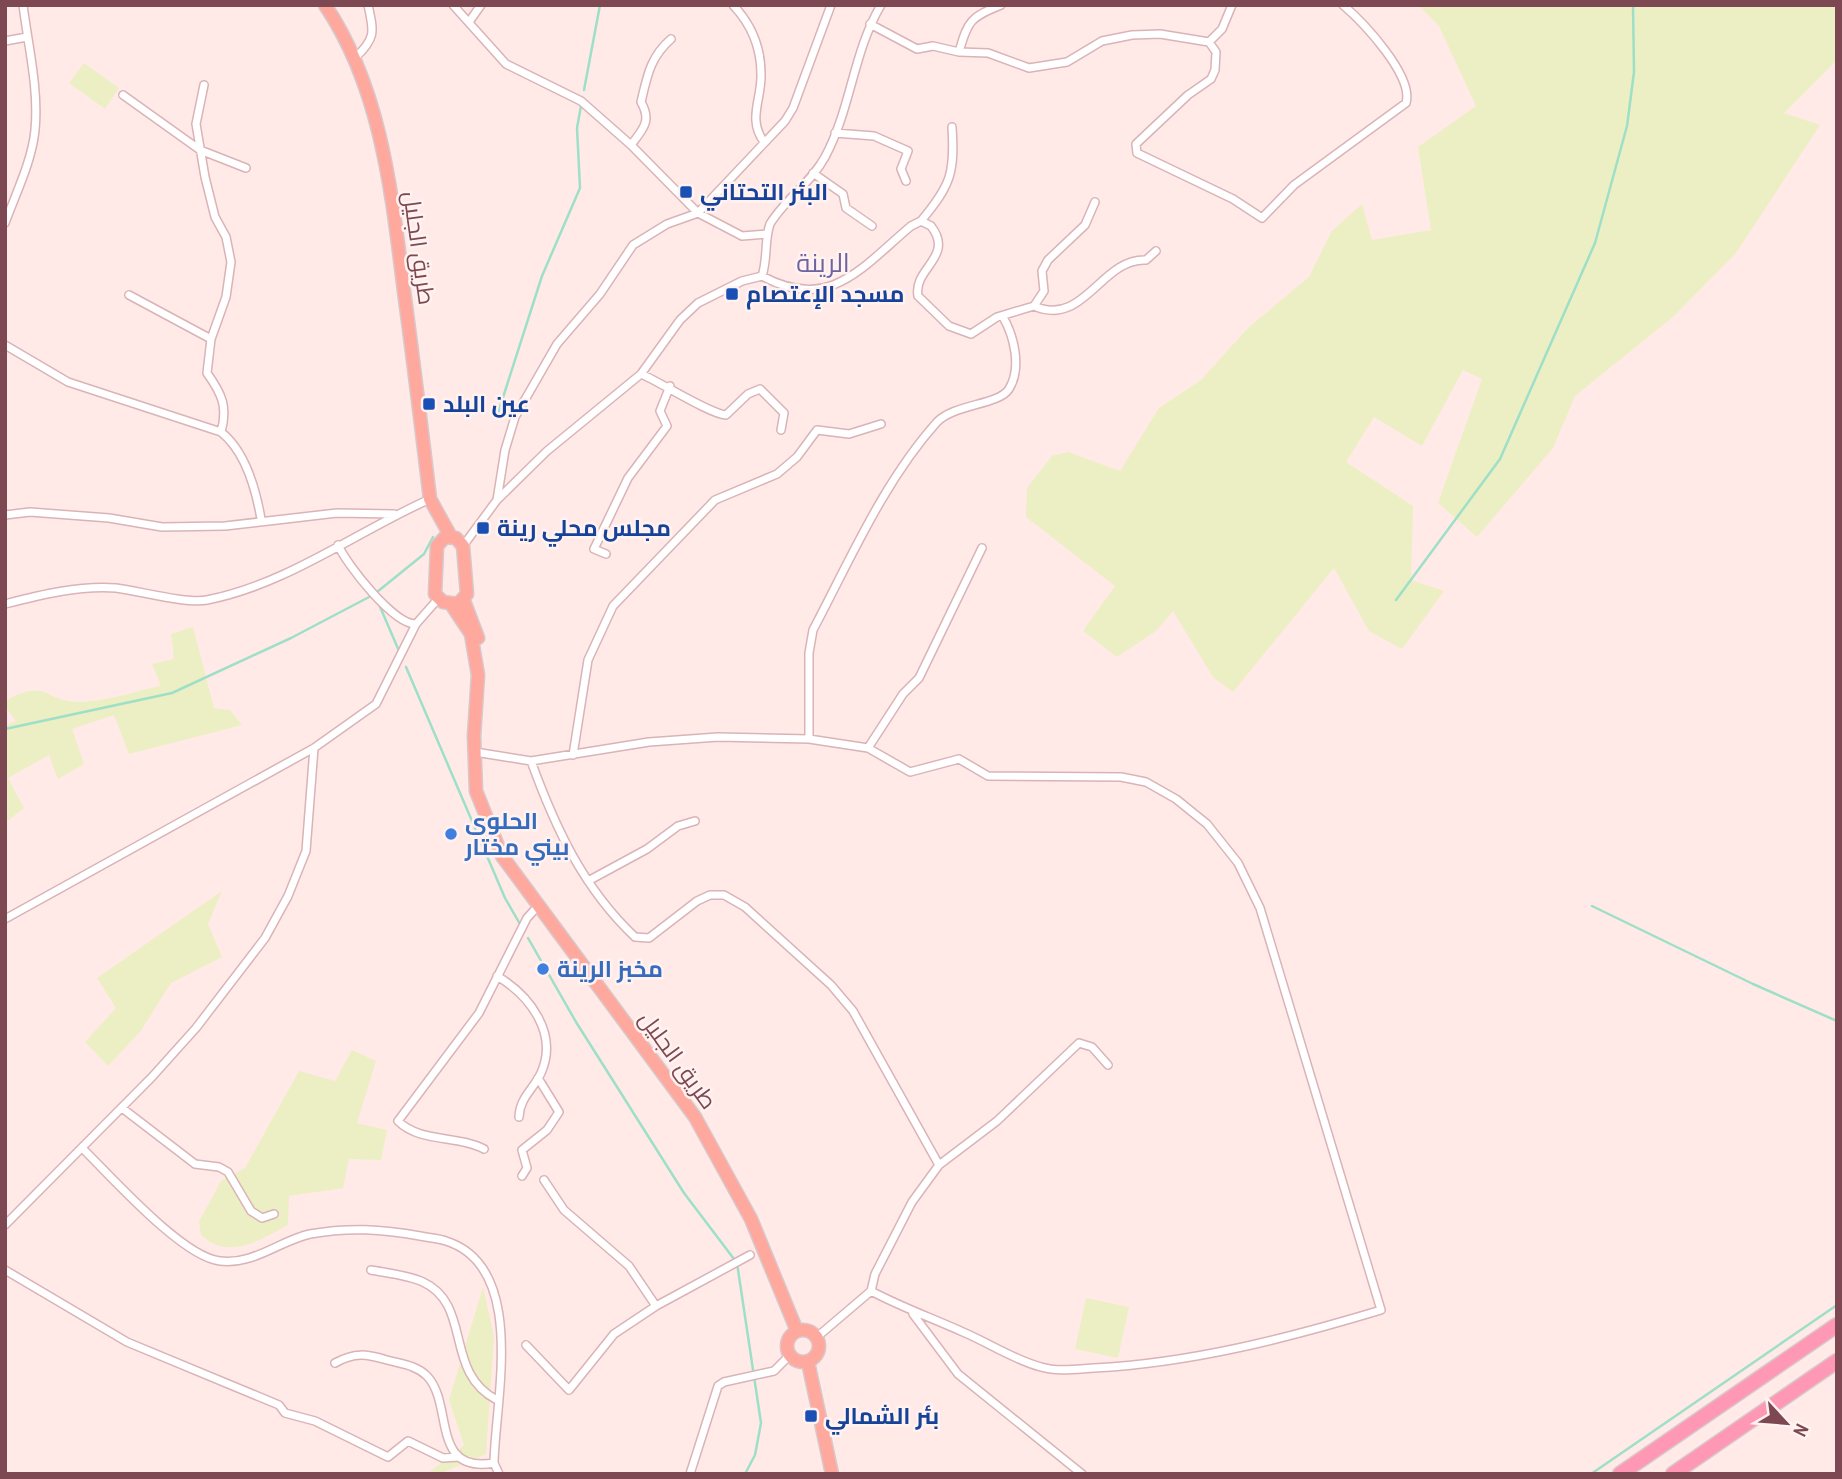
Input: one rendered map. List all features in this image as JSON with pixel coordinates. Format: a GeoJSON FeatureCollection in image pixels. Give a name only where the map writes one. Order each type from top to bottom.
{"type":"FeatureCollection","features":[{"type":"Feature","properties":{"kind":"highway"},"geometry":{"type":"LineString","coordinates":[[1620,1474],[1837,1325]]}},
{"type":"Feature","properties":{"kind":"highway"},"geometry":{"type":"LineString","coordinates":[[1673,1474],[1837,1361]]}},
{"type":"Feature","properties":{"kind":"main road","name":"طريق الجليل"},"geometry":{"type":"LineString","coordinates":[[325,5],[355,58],[371,102],[384,160],[439,543],[435,594],[438,599]]}},
{"type":"Feature","properties":{"kind":"main road","name":"طريق الجليل"},"geometry":{"type":"LineString","coordinates":[[432,503],[451,537]]}},
{"type":"Feature","properties":{"kind":"main road"},"geometry":{"type":"LineString","coordinates":[[438,599],[457,602],[467,585],[461,541],[445,537],[439,543]]}},
{"type":"Feature","properties":{"kind":"main road","name":"طريق الجليل"},"geometry":{"type":"LineString","coordinates":[[457,602],[477,629],[484,670],[480,732],[475,752],[475,791],[502,856],[695,1118],[751,1219],[797,1331]]}},
{"type":"Feature","properties":{"kind":"main road"},"geometry":{"type":"LineString","coordinates":[[809,1330],[817,1337],[819,1350],[808,1362],[800,1362],[790,1355],[788,1339],[797,1331],[809,1330]]}},
{"type":"Feature","properties":{"kind":"main road"},"geometry":{"type":"LineString","coordinates":[[808,1362],[832,1474]]}},
{"type":"Feature","properties":{"kind":"street"},"geometry":{"type":"LineString","coordinates":[[5,223],[26,167],[35,131],[36,104],[23,5]]}},
{"type":"Feature","properties":{"kind":"street"},"geometry":{"type":"LineString","coordinates":[[355,58],[369,45],[373,34],[368,5]]}},
{"type":"Feature","properties":{"kind":"street"},"geometry":{"type":"LineString","coordinates":[[453,5],[506,64],[581,101],[631,145],[698,213],[742,236],[766,234]]}},
{"type":"Feature","properties":{"kind":"street"},"geometry":{"type":"LineString","coordinates":[[469,22],[481,5]]}},
{"type":"Feature","properties":{"kind":"street"},"geometry":{"type":"LineString","coordinates":[[733,5],[754,33],[761,74],[755,121],[757,132],[764,142]]}},
{"type":"Feature","properties":{"kind":"street"},"geometry":{"type":"LineString","coordinates":[[497,500],[505,450],[515,417],[556,344],[600,294],[634,245],[667,225],[698,213],[793,108],[831,5]]}},
{"type":"Feature","properties":{"kind":"street"},"geometry":{"type":"LineString","coordinates":[[762,276],[767,260],[766,234],[777,213],[824,159],[870,24],[881,5]]}},
{"type":"Feature","properties":{"kind":"street"},"geometry":{"type":"LineString","coordinates":[[959,52],[970,21],[982,11],[1001,5]]}},
{"type":"Feature","properties":{"kind":"street"},"geometry":{"type":"LineString","coordinates":[[1209,42],[1222,29],[1232,5]]}},
{"type":"Feature","properties":{"kind":"street"},"geometry":{"type":"LineString","coordinates":[[870,24],[917,49],[933,46],[959,52],[988,53],[1029,68],[1067,62],[1102,41],[1132,34],[1160,34],[1209,42],[1216,52],[1215,70],[1211,79],[1188,95],[1136,144],[1137,153],[1233,199],[1262,218],[1294,185],[1406,103],[1404,78],[1365,26],[1343,5]]}},
{"type":"Feature","properties":{"kind":"street"},"geometry":{"type":"LineString","coordinates":[[5,41],[27,37]]}},
{"type":"Feature","properties":{"kind":"street"},"geometry":{"type":"LineString","coordinates":[[631,145],[647,124],[648,115],[640,102],[648,71],[653,58],[671,39]]}},
{"type":"Feature","properties":{"kind":"street"},"geometry":{"type":"LineString","coordinates":[[204,85],[196,124],[215,217],[226,237],[231,262],[226,297],[211,339],[207,373],[224,398],[225,415],[221,432]]}},
{"type":"Feature","properties":{"kind":"street"},"geometry":{"type":"LineString","coordinates":[[123,95],[200,150],[246,168]]}},
{"type":"Feature","properties":{"kind":"street"},"geometry":{"type":"LineString","coordinates":[[463,546],[497,500],[547,451],[641,374],[680,320],[698,303],[742,281],[762,276],[785,288],[802,292],[832,285],[857,273],[911,226],[921,222],[941,197],[954,165],[952,127]]}},
{"type":"Feature","properties":{"kind":"street"},"geometry":{"type":"LineString","coordinates":[[835,133],[874,136],[908,151],[901,170],[906,181]]}},
{"type":"Feature","properties":{"kind":"street"},"geometry":{"type":"LineString","coordinates":[[813,173],[843,194],[846,208],[872,226]]}},
{"type":"Feature","properties":{"kind":"street"},"geometry":{"type":"LineString","coordinates":[[921,222],[931,226],[939,245],[916,288],[924,306],[949,326],[971,334],[997,317],[1034,306],[1044,291],[1042,271],[1048,260],[1084,225],[1095,202]]}},
{"type":"Feature","properties":{"kind":"street"},"geometry":{"type":"LineString","coordinates":[[1034,306],[1043,310],[1081,302],[1120,264],[1131,259],[1146,260],[1156,251]]}},
{"type":"Feature","properties":{"kind":"street"},"geometry":{"type":"LineString","coordinates":[[129,295],[211,339]]}},
{"type":"Feature","properties":{"kind":"street"},"geometry":{"type":"LineString","coordinates":[[809,739],[809,653],[813,630],[899,474],[940,419],[1008,390],[1012,381],[1014,339],[1003,317]]}},
{"type":"Feature","properties":{"kind":"street"},"geometry":{"type":"LineString","coordinates":[[5,345],[68,382],[221,432],[236,449],[257,497],[261,519]]}},
{"type":"Feature","properties":{"kind":"street"},"geometry":{"type":"LineString","coordinates":[[641,374],[670,386],[714,414],[726,415],[748,394],[760,389],[784,413],[781,430]]}},
{"type":"Feature","properties":{"kind":"street"},"geometry":{"type":"LineString","coordinates":[[606,554],[594,549],[628,478],[667,426],[660,411],[670,386]]}},
{"type":"Feature","properties":{"kind":"street"},"geometry":{"type":"LineString","coordinates":[[573,755],[588,660],[598,634],[622,596],[715,500],[777,474],[797,457],[817,430],[849,435],[881,424]]}},
{"type":"Feature","properties":{"kind":"street"},"geometry":{"type":"LineString","coordinates":[[5,604],[45,594],[113,588],[204,601],[273,579],[395,514],[432,503]]}},
{"type":"Feature","properties":{"kind":"street"},"geometry":{"type":"LineString","coordinates":[[5,515],[30,512],[96,517],[162,527],[225,526],[261,519],[337,513],[395,514]]}},
{"type":"Feature","properties":{"kind":"street"},"geometry":{"type":"LineString","coordinates":[[338,545],[343,557],[382,602],[400,620],[408,625],[416,624]]}},
{"type":"Feature","properties":{"kind":"street"},"geometry":{"type":"LineString","coordinates":[[868,748],[903,694],[919,678],[982,548]]}},
{"type":"Feature","properties":{"kind":"street"},"geometry":{"type":"LineString","coordinates":[[5,919],[314,748],[376,704],[416,624],[438,599]]}},
{"type":"Feature","properties":{"kind":"street"},"geometry":{"type":"LineString","coordinates":[[475,752],[531,761],[649,742],[718,737],[809,739],[868,748],[910,772],[959,759],[988,776],[1121,777],[1146,782],[1176,799],[1207,824],[1238,863],[1260,908],[1381,1310],[1283,1339],[1127,1366],[1062,1369],[1042,1367],[912,1313],[871,1291]]}},
{"type":"Feature","properties":{"kind":"street"},"geometry":{"type":"LineString","coordinates":[[5,1225],[122,1108],[196,1028],[265,938],[288,896],[308,838],[314,748]]}},
{"type":"Feature","properties":{"kind":"street"},"geometry":{"type":"LineString","coordinates":[[531,761],[554,823],[588,881],[629,931],[642,939],[649,938],[704,897],[724,895],[745,907],[831,985],[853,1011],[939,1165]]}},
{"type":"Feature","properties":{"kind":"street"},"geometry":{"type":"LineString","coordinates":[[588,881],[647,849],[678,826],[695,821]]}},
{"type":"Feature","properties":{"kind":"street"},"geometry":{"type":"LineString","coordinates":[[484,1149],[470,1141],[418,1133],[398,1121],[479,1013],[527,918],[539,905]]}},
{"type":"Feature","properties":{"kind":"street"},"geometry":{"type":"LineString","coordinates":[[497,976],[524,995],[539,1016],[545,1058],[537,1079],[520,1105],[519,1117]]}},
{"type":"Feature","properties":{"kind":"street"},"geometry":{"type":"LineString","coordinates":[[817,1337],[871,1291],[875,1274],[912,1202],[939,1165],[997,1121],[1079,1043],[1091,1047],[1108,1065]]}},
{"type":"Feature","properties":{"kind":"street"},"geometry":{"type":"LineString","coordinates":[[522,1176],[527,1168],[522,1150],[547,1130],[559,1112],[537,1079]]}},
{"type":"Feature","properties":{"kind":"street"},"geometry":{"type":"LineString","coordinates":[[122,1108],[195,1164],[228,1171],[251,1211],[262,1218],[274,1214]]}},
{"type":"Feature","properties":{"kind":"street"},"geometry":{"type":"LineString","coordinates":[[82,1148],[163,1227],[195,1251],[219,1261],[261,1255],[282,1241],[302,1236],[354,1228],[379,1228],[448,1241],[480,1264],[499,1311],[503,1338],[494,1463],[499,1474]]}},
{"type":"Feature","properties":{"kind":"street"},"geometry":{"type":"LineString","coordinates":[[544,1180],[564,1210],[629,1266],[656,1306]]}},
{"type":"Feature","properties":{"kind":"street"},"geometry":{"type":"LineString","coordinates":[[526,1345],[569,1390],[614,1334],[656,1306],[750,1255]]}},
{"type":"Feature","properties":{"kind":"street"},"geometry":{"type":"LineString","coordinates":[[5,1270],[127,1342],[279,1405],[285,1413],[316,1421],[388,1457],[408,1441],[443,1458],[458,1457],[474,1464],[494,1463]]}},
{"type":"Feature","properties":{"kind":"street"},"geometry":{"type":"LineString","coordinates":[[371,1270],[422,1281],[440,1294],[452,1314],[468,1374],[476,1387],[497,1400]]}},
{"type":"Feature","properties":{"kind":"street"},"geometry":{"type":"LineString","coordinates":[[912,1313],[958,1374],[1082,1474]]}},
{"type":"Feature","properties":{"kind":"street"},"geometry":{"type":"LineString","coordinates":[[335,1363],[352,1354],[364,1354],[422,1372],[428,1377],[447,1439],[458,1457]]}},
{"type":"Feature","properties":{"kind":"street"},"geometry":{"type":"LineString","coordinates":[[690,1474],[718,1386],[774,1371],[790,1355]]}},
{"type":"Feature","properties":{"kind":"green space"},"geometry":{"type":"Polygon","coordinates":[[[1418,5],[1837,5],[1837,60],[1784,113],[1820,125],[1736,253],[1674,316],[1575,396],[1553,448],[1477,537],[1438,503],[1482,379],[1463,370],[1422,446],[1374,417],[1346,462],[1413,506],[1411,580],[1444,591],[1402,649],[1369,631],[1334,568],[1233,692],[1213,677],[1173,611],[1156,631],[1117,657],[1083,631],[1115,586],[1026,517],[1027,488],[1052,456],[1068,452],[1120,471],[1159,408],[1201,380],[1248,328],[1309,277],[1332,231],[1362,204],[1372,240],[1431,230],[1418,147],[1476,106],[1439,26],[1418,5]]]}},
{"type":"Feature","properties":{"kind":"green space"},"geometry":{"type":"Polygon","coordinates":[[[84,63],[119,88],[105,109],[69,83],[84,63]]]}},
{"type":"Feature","properties":{"kind":"green space"},"geometry":{"type":"Polygon","coordinates":[[[193,627],[214,708],[230,710],[242,725],[129,754],[114,715],[72,729],[84,764],[58,779],[49,755],[8,778],[24,808],[5,823],[5,726],[16,721],[5,707],[5,701],[19,694],[38,691],[67,701],[88,702],[161,686],[152,664],[174,659],[171,634],[193,627]]]}},
{"type":"Feature","properties":{"kind":"green space"},"geometry":{"type":"Polygon","coordinates":[[[222,891],[208,924],[222,957],[171,983],[140,1032],[108,1066],[85,1042],[116,1008],[97,978],[222,891]]]}},
{"type":"Feature","properties":{"kind":"green space"},"geometry":{"type":"Polygon","coordinates":[[[352,1050],[376,1061],[357,1123],[387,1130],[381,1160],[349,1159],[343,1188],[289,1196],[288,1225],[256,1242],[222,1247],[201,1235],[199,1222],[221,1181],[245,1168],[299,1071],[335,1081],[352,1050]]]}},
{"type":"Feature","properties":{"kind":"green space"},"geometry":{"type":"Polygon","coordinates":[[[483,1287],[494,1336],[486,1454],[439,1474],[427,1474],[464,1445],[449,1400],[483,1287]]]}},
{"type":"Feature","properties":{"kind":"green space"},"geometry":{"type":"Polygon","coordinates":[[[1086,1298],[1129,1307],[1118,1358],[1075,1349],[1086,1298]]]}},
{"type":"Feature","properties":{"kind":"waterway"},"geometry":{"type":"LineString","coordinates":[[584,90],[600,5]]}},
{"type":"Feature","properties":{"kind":"waterway"},"geometry":{"type":"LineString","coordinates":[[1396,600],[1500,459],[1595,243],[1627,126],[1634,72],[1633,5]]}},
{"type":"Feature","properties":{"kind":"waterway"},"geometry":{"type":"LineString","coordinates":[[497,416],[542,276],[580,188],[577,128],[581,106]]}},
{"type":"Feature","properties":{"kind":"waterway"},"geometry":{"type":"LineString","coordinates":[[377,592],[424,554],[433,537]]}},
{"type":"Feature","properties":{"kind":"waterway"},"geometry":{"type":"LineString","coordinates":[[5,729],[172,693],[291,638],[371,596]]}},
{"type":"Feature","properties":{"kind":"waterway"},"geometry":{"type":"LineString","coordinates":[[378,602],[399,651]]}},
{"type":"Feature","properties":{"kind":"waterway"},"geometry":{"type":"LineString","coordinates":[[406,667],[505,898],[520,924]]}},
{"type":"Feature","properties":{"kind":"waterway"},"geometry":{"type":"LineString","coordinates":[[1592,906],[1753,984],[1837,1021]]}},
{"type":"Feature","properties":{"kind":"waterway"},"geometry":{"type":"LineString","coordinates":[[528,938],[576,1022],[684,1193],[737,1263],[761,1423],[755,1455],[745,1474]]}},
{"type":"Feature","properties":{"kind":"waterway"},"geometry":{"type":"LineString","coordinates":[[1591,1474],[1837,1305]]}},
{"type":"Feature","properties":{"kind":"place","name":"البئر التحتاني"},"geometry":{"type":"Point","coordinates":[686,192]}},
{"type":"Feature","properties":{"kind":"place","name":"مسجد الإعتصام"},"geometry":{"type":"Point","coordinates":[732,294]}},
{"type":"Feature","properties":{"kind":"place","name":"عين البلد"},"geometry":{"type":"Point","coordinates":[429,404]}},
{"type":"Feature","properties":{"kind":"place","name":"مجلس محلي رينة"},"geometry":{"type":"Point","coordinates":[483,528]}},
{"type":"Feature","properties":{"kind":"place","name":"الحلوى بيني مختار"},"geometry":{"type":"Point","coordinates":[451,834]}},
{"type":"Feature","properties":{"kind":"place","name":"مخبز الرينة"},"geometry":{"type":"Point","coordinates":[543,969]}},
{"type":"Feature","properties":{"kind":"place","name":"بئر الشمالي"},"geometry":{"type":"Point","coordinates":[811,1416]}},
{"type":"Feature","properties":{"kind":"district","name":"الرينة"},"geometry":{"type":"Point","coordinates":[823,263]}}]}
